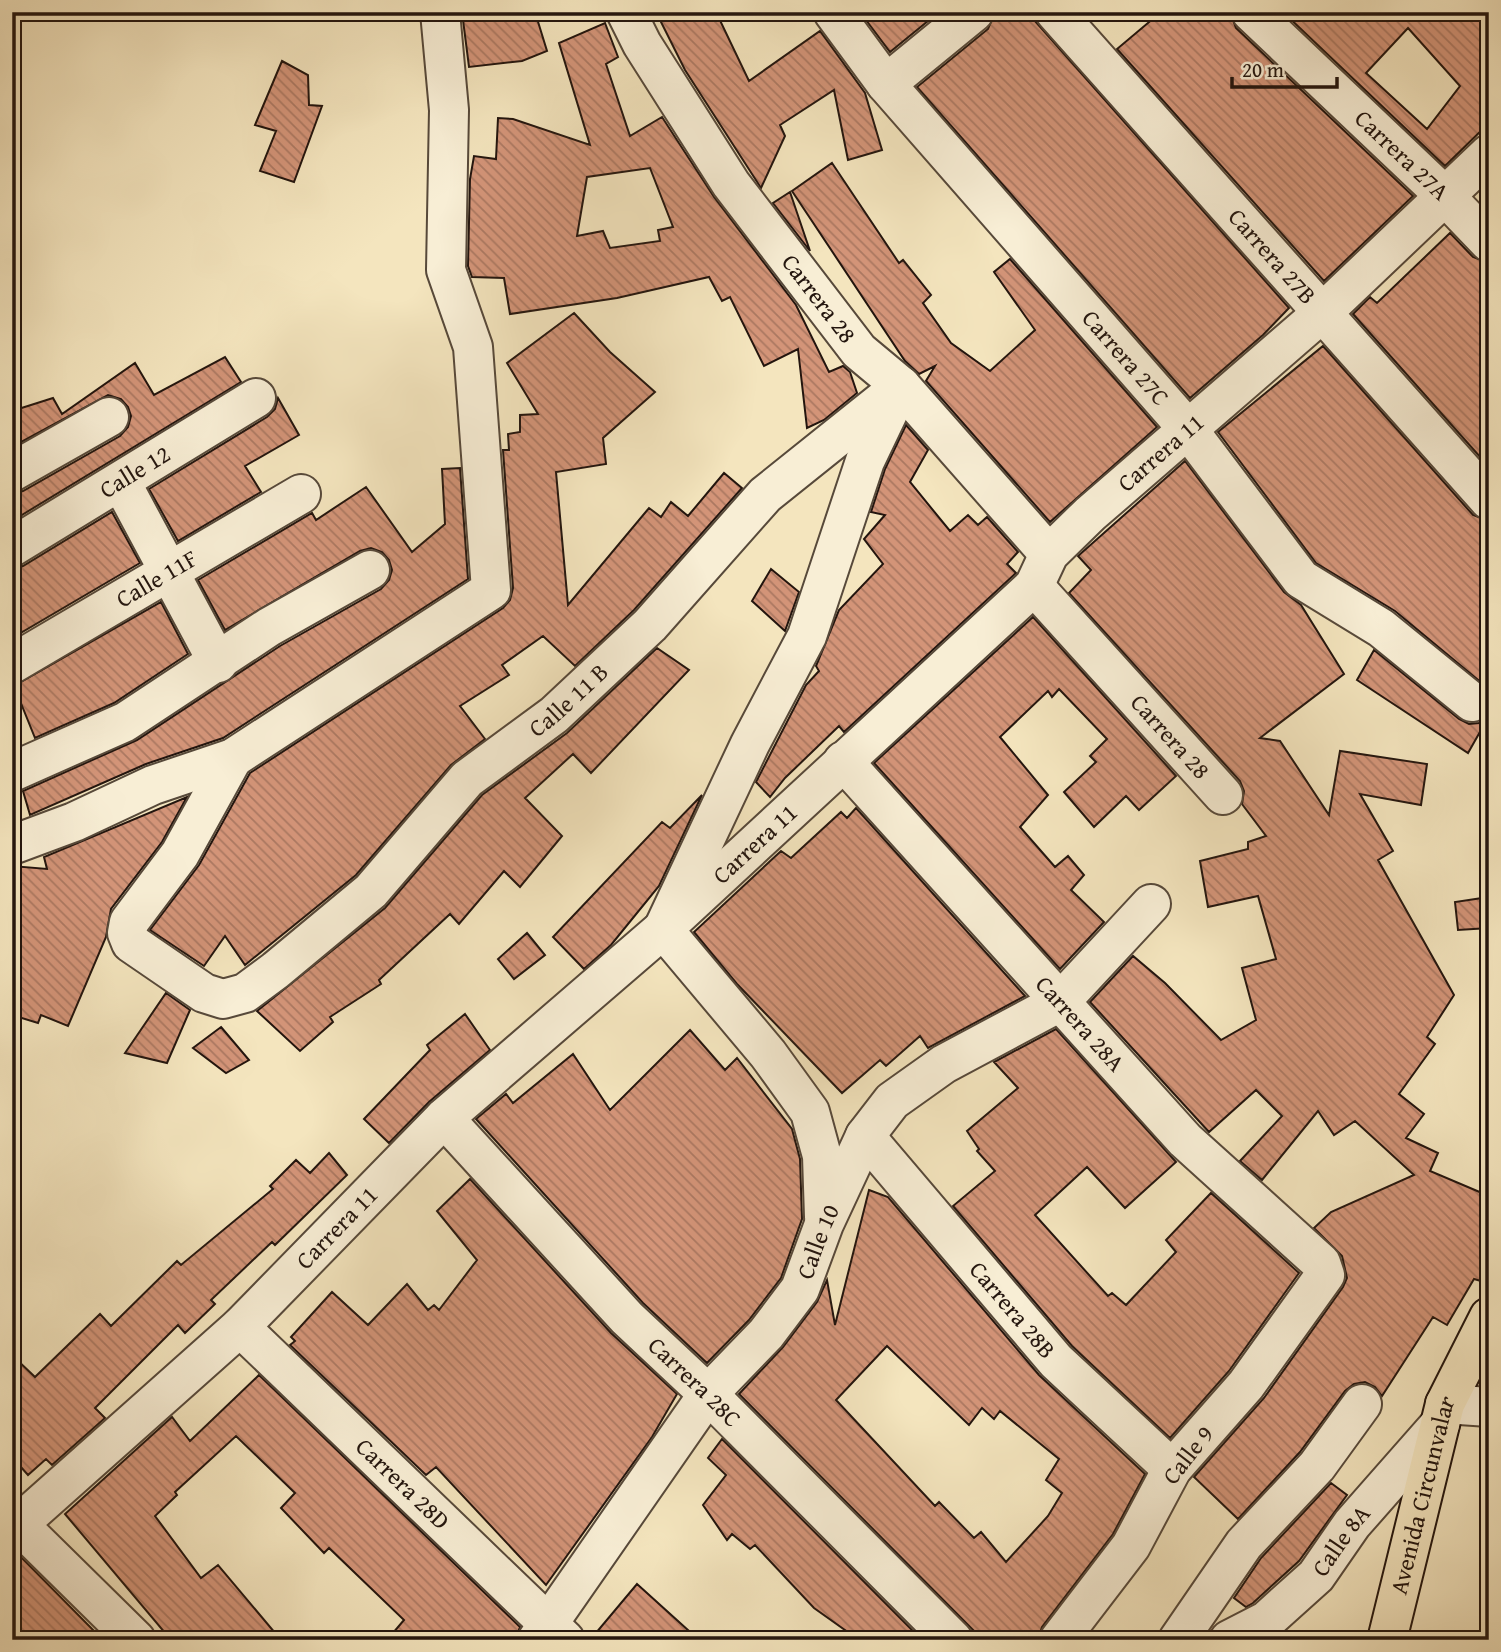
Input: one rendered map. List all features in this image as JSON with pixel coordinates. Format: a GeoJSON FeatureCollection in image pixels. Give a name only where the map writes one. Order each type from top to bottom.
{"type":"FeatureCollection","features":[{"type":"Feature","properties":{"kind":"main road","name":"Avenida Circunvalar"},"geometry":{"type":"LineString","coordinates":[[1387,1640],[1443,1414],[1489,1317]]}},
{"type":"Feature","properties":{"kind":"street"},"geometry":{"type":"LineString","coordinates":[[12,845],[74,822],[153,785],[233,758],[491,590],[473,347],[446,270],[449,110],[440,12]]}},
{"type":"Feature","properties":{"kind":"street","name":"Carrera 28"},"geometry":{"type":"LineString","coordinates":[[626,12],[642,44],[731,184],[859,351],[901,386],[1042,570],[1223,794]]}},
{"type":"Feature","properties":{"kind":"street","name":"Carrera 27C"},"geometry":{"type":"LineString","coordinates":[[833,12],[886,84],[1187,428],[1301,579],[1381,628],[1472,702]]}},
{"type":"Feature","properties":{"kind":"street"},"geometry":{"type":"LineString","coordinates":[[886,84],[974,12]]}},
{"type":"Feature","properties":{"kind":"street","name":"Carrera 27B"},"geometry":{"type":"LineString","coordinates":[[1055,12],[1489,500]]}},
{"type":"Feature","properties":{"kind":"street","name":"Carrera 27A"},"geometry":{"type":"LineString","coordinates":[[1251,12],[1445,196],[1489,242]]}},
{"type":"Feature","properties":{"kind":"street","name":"Carrera 11"},"geometry":{"type":"LineString","coordinates":[[14,1524],[240,1327],[444,1118],[663,929],[1042,570],[1187,428],[1322,313],[1489,154]]}},
{"type":"Feature","properties":{"kind":"street"},"geometry":{"type":"LineString","coordinates":[[824,1224],[821,1156],[810,1112],[768,1054],[663,929],[750,744],[807,636],[865,461],[901,386]]}},
{"type":"Feature","properties":{"kind":"street","name":"Calle 11 B"},"geometry":{"type":"LineString","coordinates":[[233,758],[180,854],[129,922],[127,933],[131,943],[204,993],[223,999],[244,993],[276,970],[371,891],[467,779],[554,715],[650,625],[765,495],[901,386]]}},
{"type":"Feature","properties":{"kind":"street","name":"Calle 12"},"geometry":{"type":"LineString","coordinates":[[12,547],[256,398]]}},
{"type":"Feature","properties":{"kind":"street"},"geometry":{"type":"LineString","coordinates":[[12,472],[109,417]]}},
{"type":"Feature","properties":{"kind":"street"},"geometry":{"type":"LineString","coordinates":[[121,482],[218,663]]}},
{"type":"Feature","properties":{"kind":"street","name":"Calle 11F"},"geometry":{"type":"LineString","coordinates":[[12,664],[301,494]]}},
{"type":"Feature","properties":{"kind":"street"},"geometry":{"type":"LineString","coordinates":[[12,772],[125,722],[270,627],[370,570]]}},
{"type":"Feature","properties":{"kind":"street","name":"Carrera 28A"},"geometry":{"type":"LineString","coordinates":[[842,761],[1185,1140],[1321,1263],[1325,1275]]}},
{"type":"Feature","properties":{"kind":"street","name":"Calle 10"},"geometry":{"type":"LineString","coordinates":[[550,1635],[708,1394],[766,1334],[800,1289],[824,1224],[866,1136],[892,1101],[944,1064],[1060,1002],[1151,904]]}},
{"type":"Feature","properties":{"kind":"street","name":"Carrera 28C"},"geometry":{"type":"LineString","coordinates":[[444,1118],[627,1318],[708,1394],[953,1640]]}},
{"type":"Feature","properties":{"kind":"street","name":"Carrera 28B"},"geometry":{"type":"LineString","coordinates":[[866,1136],[1056,1362],[1172,1469]]}},
{"type":"Feature","properties":{"kind":"street","name":"Calle 9"},"geometry":{"type":"LineString","coordinates":[[1059,1640],[1131,1546],[1172,1469],[1246,1385],[1317,1291],[1325,1275]]}},
{"type":"Feature","properties":{"kind":"street","name":"Carrera 28D"},"geometry":{"type":"LineString","coordinates":[[240,1327],[550,1635]]}},
{"type":"Feature","properties":{"kind":"street"},"geometry":{"type":"LineString","coordinates":[[1178,1640],[1244,1544],[1317,1466],[1362,1404]]}},
{"type":"Feature","properties":{"kind":"street"},"geometry":{"type":"LineString","coordinates":[[1443,1414],[1489,1407]]}},
{"type":"Feature","properties":{"kind":"street","name":"Calle 8A"},"geometry":{"type":"LineString","coordinates":[[1229,1640],[1266,1621],[1316,1576],[1352,1524],[1443,1414]]}},
{"type":"Feature","properties":{"kind":"street"},"geometry":{"type":"LineString","coordinates":[[14,1524],[136,1640]]}},
{"type":"Feature","properties":{"kind":"building"},"geometry":{"type":"Polygon","coordinates":[[[496,12],[535,12],[547,51],[522,61],[469,67],[463,20],[496,12]]]}},
{"type":"Feature","properties":{"kind":"building"},"geometry":{"type":"Polygon","coordinates":[[[656,12],[716,12],[749,81],[820,31],[865,93],[882,150],[848,160],[834,90],[780,125],[785,136],[761,188],[685,70],[656,12]]]}},
{"type":"Feature","properties":{"kind":"building"},"geometry":{"type":"Polygon","coordinates":[[[860,12],[939,12],[890,52],[860,12]]]}},
{"type":"Feature","properties":{"kind":"building"},"geometry":{"type":"Polygon","coordinates":[[[995,12],[1027,12],[1289,308],[1263,335],[1190,398],[917,87],[988,29],[995,12]]]}},
{"type":"Feature","properties":{"kind":"building"},"geometry":{"type":"Polygon","coordinates":[[[1161,12],[1230,12],[1236,28],[1413,196],[1324,281],[1117,49],[1161,12]]]}},
{"type":"Feature","properties":{"kind":"building"},"geometry":{"type":"Polygon","coordinates":[[[1283,12],[1475,12],[1489,26],[1489,123],[1445,166],[1283,12]],[[1408,28],[1366,73],[1427,129],[1460,86],[1408,28]]]}},
{"type":"Feature","properties":{"kind":"building"},"geometry":{"type":"Polygon","coordinates":[[[605,23],[618,57],[606,64],[630,136],[662,117],[714,197],[796,305],[829,372],[843,366],[850,372],[857,393],[824,420],[807,428],[798,349],[764,366],[730,297],[722,301],[709,277],[617,298],[510,314],[504,278],[472,277],[468,266],[470,179],[474,156],[496,159],[498,118],[513,119],[590,145],[559,43],[605,23]],[[650,168],[587,177],[577,236],[603,231],[610,248],[660,241],[658,230],[673,227],[650,168]]]}},
{"type":"Feature","properties":{"kind":"building"},"geometry":{"type":"Polygon","coordinates":[[[282,61],[308,75],[309,105],[322,106],[294,182],[260,171],[276,131],[255,125],[282,61]]]}},
{"type":"Feature","properties":{"kind":"building"},"geometry":{"type":"Polygon","coordinates":[[[832,163],[899,263],[903,260],[931,295],[923,303],[951,343],[990,371],[1035,330],[994,272],[1010,259],[1157,427],[1050,522],[926,381],[935,366],[919,374],[905,361],[792,191],[832,163]]]}},
{"type":"Feature","properties":{"kind":"building"},"geometry":{"type":"Polygon","coordinates":[[[790,192],[810,251],[773,203],[790,192]]]}},
{"type":"Feature","properties":{"kind":"building"},"geometry":{"type":"Polygon","coordinates":[[[1450,233],[1473,257],[1489,263],[1489,467],[1353,314],[1370,297],[1377,303],[1450,233]]]}},
{"type":"Feature","properties":{"kind":"building"},"geometry":{"type":"Polygon","coordinates":[[[574,313],[610,352],[655,392],[603,438],[606,464],[556,472],[568,605],[649,508],[661,517],[671,502],[688,516],[724,473],[742,488],[634,610],[575,666],[543,636],[502,665],[509,675],[460,706],[485,739],[451,765],[356,875],[245,965],[225,936],[204,966],[150,930],[199,865],[250,773],[503,608],[510,600],[513,588],[503,450],[509,450],[508,434],[520,432],[520,415],[538,414],[507,363],[574,313]]]}},
{"type":"Feature","properties":{"kind":"building"},"geometry":{"type":"Polygon","coordinates":[[[1323,346],[1473,515],[1489,521],[1489,689],[1395,611],[1316,563],[1218,432],[1323,346]]]}},
{"type":"Feature","properties":{"kind":"building"},"geometry":{"type":"Polygon","coordinates":[[[225,357],[241,382],[12,521],[12,494],[23,491],[120,436],[128,427],[131,416],[121,399],[108,395],[12,447],[12,411],[53,398],[62,414],[135,363],[154,395],[225,357]]]}},
{"type":"Feature","properties":{"kind":"building"},"geometry":{"type":"Polygon","coordinates":[[[278,398],[299,435],[245,466],[261,492],[178,541],[149,489],[267,417],[275,409],[278,398]]]}},
{"type":"Feature","properties":{"kind":"building"},"geometry":{"type":"Polygon","coordinates":[[[906,425],[928,450],[910,482],[950,531],[968,515],[978,525],[987,517],[1018,552],[1007,564],[1016,573],[844,732],[839,726],[785,778],[770,797],[756,782],[806,685],[819,671],[816,666],[839,610],[883,564],[864,539],[885,515],[871,512],[885,469],[906,425]]]}},
{"type":"Feature","properties":{"kind":"building"},"geometry":{"type":"Polygon","coordinates":[[[1185,461],[1284,592],[1301,605],[1344,674],[1260,738],[1280,741],[1329,815],[1340,751],[1427,764],[1421,805],[1360,794],[1393,851],[1378,860],[1454,995],[1427,1037],[1435,1044],[1399,1094],[1424,1114],[1406,1138],[1438,1153],[1430,1171],[1489,1196],[1489,1266],[1481,1281],[1474,1279],[1447,1325],[1433,1317],[1382,1396],[1375,1387],[1365,1382],[1354,1384],[1345,1391],[1300,1452],[1238,1519],[1194,1477],[1264,1398],[1343,1287],[1347,1278],[1342,1256],[1314,1228],[1331,1212],[1414,1175],[1355,1121],[1334,1135],[1318,1111],[1262,1180],[1240,1161],[1282,1116],[1256,1090],[1209,1132],[1090,1002],[1133,956],[1165,983],[1221,1040],[1256,1020],[1242,968],[1276,959],[1258,896],[1208,907],[1200,861],[1248,849],[1248,842],[1266,836],[1242,804],[1244,791],[1240,781],[1069,593],[1091,570],[1078,556],[1185,461]]]}},
{"type":"Feature","properties":{"kind":"building"},"geometry":{"type":"Polygon","coordinates":[[[460,468],[468,579],[223,738],[146,764],[30,815],[23,791],[137,740],[280,646],[381,589],[389,580],[392,570],[389,560],[382,552],[371,548],[360,551],[225,630],[198,580],[312,513],[316,520],[366,487],[412,552],[445,524],[442,469],[460,468]]]}},
{"type":"Feature","properties":{"kind":"building"},"geometry":{"type":"Polygon","coordinates":[[[112,512],[140,563],[12,638],[12,569],[23,566],[112,512]]]}},
{"type":"Feature","properties":{"kind":"building"},"geometry":{"type":"Polygon","coordinates":[[[771,569],[799,592],[785,631],[752,601],[771,569]]]}},
{"type":"Feature","properties":{"kind":"building"},"geometry":{"type":"Polygon","coordinates":[[[161,602],[188,654],[114,703],[35,738],[14,686],[161,602]]]}},
{"type":"Feature","properties":{"kind":"building"},"geometry":{"type":"Polygon","coordinates":[[[1033,617],[1176,776],[1139,810],[1126,796],[1094,827],[1064,792],[1096,762],[1090,756],[1107,739],[1059,689],[1052,697],[1048,691],[1000,737],[1048,795],[1020,827],[1055,867],[1068,856],[1084,875],[1071,890],[1104,922],[1060,969],[874,763],[1033,617]]]}},
{"type":"Feature","properties":{"kind":"building"},"geometry":{"type":"Polygon","coordinates":[[[657,648],[689,670],[591,773],[573,754],[525,798],[562,836],[520,887],[504,871],[459,924],[450,914],[379,980],[381,984],[330,1017],[333,1022],[300,1051],[257,1011],[385,908],[482,795],[567,733],[657,648]]]}},
{"type":"Feature","properties":{"kind":"building"},"geometry":{"type":"Polygon","coordinates":[[[1374,650],[1459,719],[1469,724],[1479,723],[1489,716],[1468,753],[1357,680],[1374,650]]]}},
{"type":"Feature","properties":{"kind":"building"},"geometry":{"type":"Polygon","coordinates":[[[702,795],[659,886],[611,945],[584,969],[553,937],[662,822],[670,828],[702,795]]]}},
{"type":"Feature","properties":{"kind":"building"},"geometry":{"type":"Polygon","coordinates":[[[187,797],[162,842],[111,909],[106,937],[68,1026],[41,1015],[38,1023],[12,1015],[12,866],[47,869],[44,857],[187,797]]]}},
{"type":"Feature","properties":{"kind":"building"},"geometry":{"type":"Polygon","coordinates":[[[856,808],[1025,996],[928,1048],[920,1036],[886,1066],[880,1060],[842,1093],[737,984],[694,932],[781,851],[791,858],[841,812],[847,818],[856,808]]]}},
{"type":"Feature","properties":{"kind":"building"},"geometry":{"type":"Polygon","coordinates":[[[1489,897],[1489,928],[1458,930],[1455,902],[1489,897]]]}},
{"type":"Feature","properties":{"kind":"building"},"geometry":{"type":"Polygon","coordinates":[[[527,933],[545,955],[514,979],[498,959],[527,933]]]}},
{"type":"Feature","properties":{"kind":"building"},"geometry":{"type":"Polygon","coordinates":[[[166,993],[190,1010],[167,1063],[125,1053],[166,993]]]}},
{"type":"Feature","properties":{"kind":"building"},"geometry":{"type":"Polygon","coordinates":[[[465,1014],[490,1050],[429,1102],[389,1143],[364,1119],[430,1050],[427,1045],[465,1014]]]}},
{"type":"Feature","properties":{"kind":"building"},"geometry":{"type":"Polygon","coordinates":[[[221,1027],[249,1060],[226,1073],[193,1048],[221,1027]]]}},
{"type":"Feature","properties":{"kind":"building"},"geometry":{"type":"Polygon","coordinates":[[[1056,1029],[1176,1162],[1125,1208],[1087,1167],[1035,1215],[1108,1296],[1112,1293],[1126,1305],[1176,1252],[1166,1240],[1211,1193],[1299,1273],[1229,1371],[1170,1438],[1072,1346],[953,1206],[995,1171],[977,1151],[979,1149],[967,1131],[1018,1088],[994,1062],[1056,1029]]]}},
{"type":"Feature","properties":{"kind":"building"},"geometry":{"type":"Polygon","coordinates":[[[690,1030],[725,1070],[737,1058],[792,1129],[800,1159],[802,1219],[781,1278],[749,1320],[707,1363],[643,1303],[476,1119],[506,1094],[513,1103],[573,1054],[610,1110],[690,1030]]]}},
{"type":"Feature","properties":{"kind":"building"},"geometry":{"type":"Polygon","coordinates":[[[329,1153],[347,1175],[275,1245],[272,1242],[211,1300],[215,1304],[185,1333],[178,1325],[95,1408],[105,1418],[52,1465],[46,1459],[28,1475],[12,1457],[12,1355],[35,1377],[100,1314],[111,1326],[177,1261],[181,1265],[273,1189],[270,1186],[296,1160],[310,1173],[329,1153]]]}},
{"type":"Feature","properties":{"kind":"building"},"geometry":{"type":"Polygon","coordinates":[[[470,1179],[611,1333],[677,1394],[652,1437],[546,1585],[436,1467],[426,1475],[290,1345],[295,1341],[291,1337],[332,1292],[368,1325],[407,1284],[428,1310],[434,1305],[439,1310],[477,1260],[437,1211],[470,1179]]]}},
{"type":"Feature","properties":{"kind":"building"},"geometry":{"type":"Polygon","coordinates":[[[869,1190],[888,1197],[1039,1375],[1145,1474],[1113,1534],[1042,1627],[1038,1640],[983,1640],[739,1394],[783,1347],[817,1302],[827,1280],[835,1325],[869,1190]],[[887,1346],[836,1400],[935,1506],[939,1502],[974,1538],[981,1532],[1006,1562],[1048,1516],[1062,1493],[1046,1480],[1059,1459],[1000,1411],[994,1419],[982,1408],[969,1425],[887,1346]]]}},
{"type":"Feature","properties":{"kind":"building"},"geometry":{"type":"Polygon","coordinates":[[[259,1375],[520,1627],[515,1640],[387,1640],[404,1620],[329,1548],[324,1553],[281,1508],[295,1493],[236,1436],[175,1492],[177,1495],[155,1516],[201,1578],[218,1565],[281,1640],[171,1640],[65,1514],[172,1417],[190,1441],[259,1375]]]}},
{"type":"Feature","properties":{"kind":"building"},"geometry":{"type":"Polygon","coordinates":[[[722,1439],[914,1632],[908,1640],[859,1640],[814,1608],[755,1545],[750,1549],[732,1534],[727,1540],[703,1505],[726,1475],[708,1458],[722,1439]]]}},
{"type":"Feature","properties":{"kind":"building"},"geometry":{"type":"Polygon","coordinates":[[[1331,1483],[1347,1495],[1299,1561],[1246,1607],[1234,1598],[1261,1558],[1331,1483]]]}},
{"type":"Feature","properties":{"kind":"building"},"geometry":{"type":"Polygon","coordinates":[[[12,1551],[15,1551],[103,1640],[12,1640],[12,1551]]]}},
{"type":"Feature","properties":{"kind":"building"},"geometry":{"type":"Polygon","coordinates":[[[637,1584],[699,1640],[590,1640],[637,1584]]]}}]}
